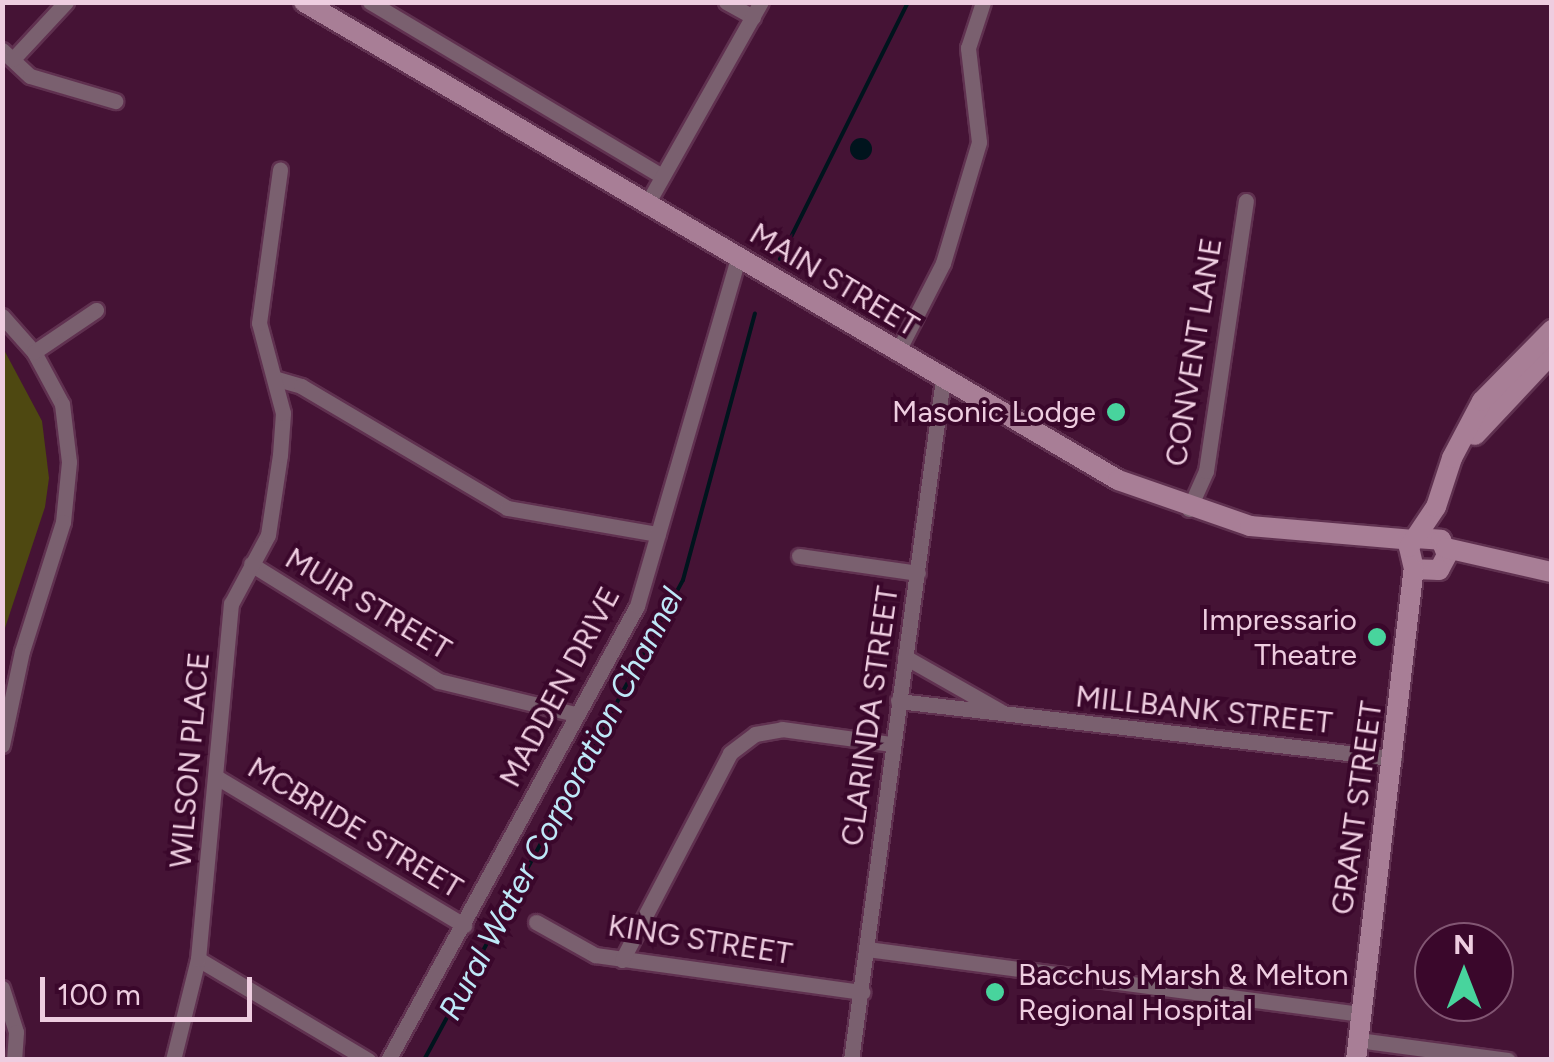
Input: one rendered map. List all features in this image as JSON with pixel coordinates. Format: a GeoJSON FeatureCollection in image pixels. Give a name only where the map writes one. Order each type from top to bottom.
{"type":"FeatureCollection","features":[{"type":"Feature","properties":{"kind":"main road","name":"MAIN STREET"},"geometry":{"type":"LineString","coordinates":[[304,2],[1079,460],[1189,510],[1250,526],[1361,540],[1414,539],[1429,534],[1443,558]]}},
{"type":"Feature","properties":{"kind":"main road"},"geometry":{"type":"LineString","coordinates":[[1414,539],[1436,507],[1452,458],[1482,402],[1552,330]]}},
{"type":"Feature","properties":{"kind":"main road"},"geometry":{"type":"LineString","coordinates":[[1443,558],[1454,480],[1470,444],[1504,398],[1552,353]]}},
{"type":"Feature","properties":{"kind":"main road","name":"GRANT STREET"},"geometry":{"type":"LineString","coordinates":[[1357,1050],[1412,624],[1414,539]]}},
{"type":"Feature","properties":{"kind":"main road","name":"MAIN STREET"},"geometry":{"type":"LineString","coordinates":[[1361,540],[1412,566]]}},
{"type":"Feature","properties":{"kind":"main road"},"geometry":{"type":"LineString","coordinates":[[1412,566],[1443,558],[1552,572]]}},
{"type":"Feature","properties":{"kind":"main road","name":"GRANT STREET"},"geometry":{"type":"LineString","coordinates":[[1412,624],[1443,558]]}},
{"type":"Feature","properties":{"kind":"street"},"geometry":{"type":"LineString","coordinates":[[66,2],[8,55],[30,76],[115,101]]}},
{"type":"Feature","properties":{"kind":"street"},"geometry":{"type":"LineString","coordinates":[[370,2],[662,176]]}},
{"type":"Feature","properties":{"kind":"street"},"geometry":{"type":"LineString","coordinates":[[647,204],[757,10],[726,2]]}},
{"type":"Feature","properties":{"kind":"street"},"geometry":{"type":"LineString","coordinates":[[897,353],[942,263],[979,142],[968,48],[983,2]]}},
{"type":"Feature","properties":{"kind":"street","name":"WILSON PLACE"},"geometry":{"type":"LineString","coordinates":[[173,1060],[198,958],[218,778],[230,604],[268,535],[283,413],[277,379],[264,358],[259,323],[280,169]]}},
{"type":"Feature","properties":{"kind":"street","name":"CONVENT LANE"},"geometry":{"type":"LineString","coordinates":[[1189,510],[1206,472],[1246,201]]}},
{"type":"Feature","properties":{"kind":"street","name":"MADDEN DRIVE"},"geometry":{"type":"LineString","coordinates":[[388,1060],[637,606],[738,258]]}},
{"type":"Feature","properties":{"kind":"street"},"geometry":{"type":"LineString","coordinates":[[34,352],[96,310]]}},
{"type":"Feature","properties":{"kind":"street"},"geometry":{"type":"LineString","coordinates":[[2,316],[34,352],[62,404],[69,462],[64,522],[22,651],[2,745]]}},
{"type":"Feature","properties":{"kind":"street"},"geometry":{"type":"LineString","coordinates":[[277,379],[301,386],[507,508],[658,534]]}},
{"type":"Feature","properties":{"kind":"street","name":"CLARINDA STREET"},"geometry":{"type":"LineString","coordinates":[[851,1060],[943,379]]}},
{"type":"Feature","properties":{"kind":"street"},"geometry":{"type":"LineString","coordinates":[[798,556],[918,573]]}},
{"type":"Feature","properties":{"kind":"street","name":"MUIR STREET"},"geometry":{"type":"LineString","coordinates":[[250,564],[439,681],[576,714]]}},
{"type":"Feature","properties":{"kind":"street","name":"MILLBANK STREET"},"geometry":{"type":"LineString","coordinates":[[905,657],[1008,716]]}},
{"type":"Feature","properties":{"kind":"street","name":"MILLBANK STREET"},"geometry":{"type":"LineString","coordinates":[[898,701],[1394,758]]}},
{"type":"Feature","properties":{"kind":"street"},"geometry":{"type":"LineString","coordinates":[[622,960],[730,754],[755,734],[782,729],[892,744]]}},
{"type":"Feature","properties":{"kind":"street","name":"MCBRIDE STREET"},"geometry":{"type":"LineString","coordinates":[[218,778],[464,925]]}},
{"type":"Feature","properties":{"kind":"street","name":"KING STREET"},"geometry":{"type":"LineString","coordinates":[[536,922],[596,954],[622,960],[862,992]]}},
{"type":"Feature","properties":{"kind":"street"},"geometry":{"type":"LineString","coordinates":[[867,949],[1362,1014]]}},
{"type":"Feature","properties":{"kind":"street"},"geometry":{"type":"LineString","coordinates":[[198,958],[368,1060]]}},
{"type":"Feature","properties":{"kind":"street"},"geometry":{"type":"LineString","coordinates":[[2,988],[16,1032],[14,1060]]}},
{"type":"Feature","properties":{"kind":"street"},"geometry":{"type":"LineString","coordinates":[[1357,1050],[1508,1060]]}},
{"type":"Feature","properties":{"kind":"shaded area"},"geometry":{"type":"Polygon","coordinates":[[[3,348],[42,421],[49,478],[45,507],[3,634],[3,348]]]}},
{"type":"Feature","properties":{"kind":"water"},"geometry":{"type":"Polygon","coordinates":[[[861,138],[869,141],[869,157],[861,160],[853,157],[850,149],[853,141],[861,138]]]}},
{"type":"Feature","properties":{"kind":"waterway","name":"Rural Water Corporation Channel"},"geometry":{"type":"LineString","coordinates":[[780,259],[908,2]]}},
{"type":"Feature","properties":{"kind":"waterway","name":"Rural Water Corporation Channel"},"geometry":{"type":"LineString","coordinates":[[424,1060],[683,580],[755,314]]}},
{"type":"Feature","properties":{"kind":"place","name":"Masonic Lodge"},"geometry":{"type":"Point","coordinates":[1116,412]}},
{"type":"Feature","properties":{"kind":"place","name":"Impressario Theatre"},"geometry":{"type":"Point","coordinates":[1377,637]}},
{"type":"Feature","properties":{"kind":"place","name":"Bacchus Marsh & Melton Regional Hospital"},"geometry":{"type":"Point","coordinates":[995,992]}}]}
